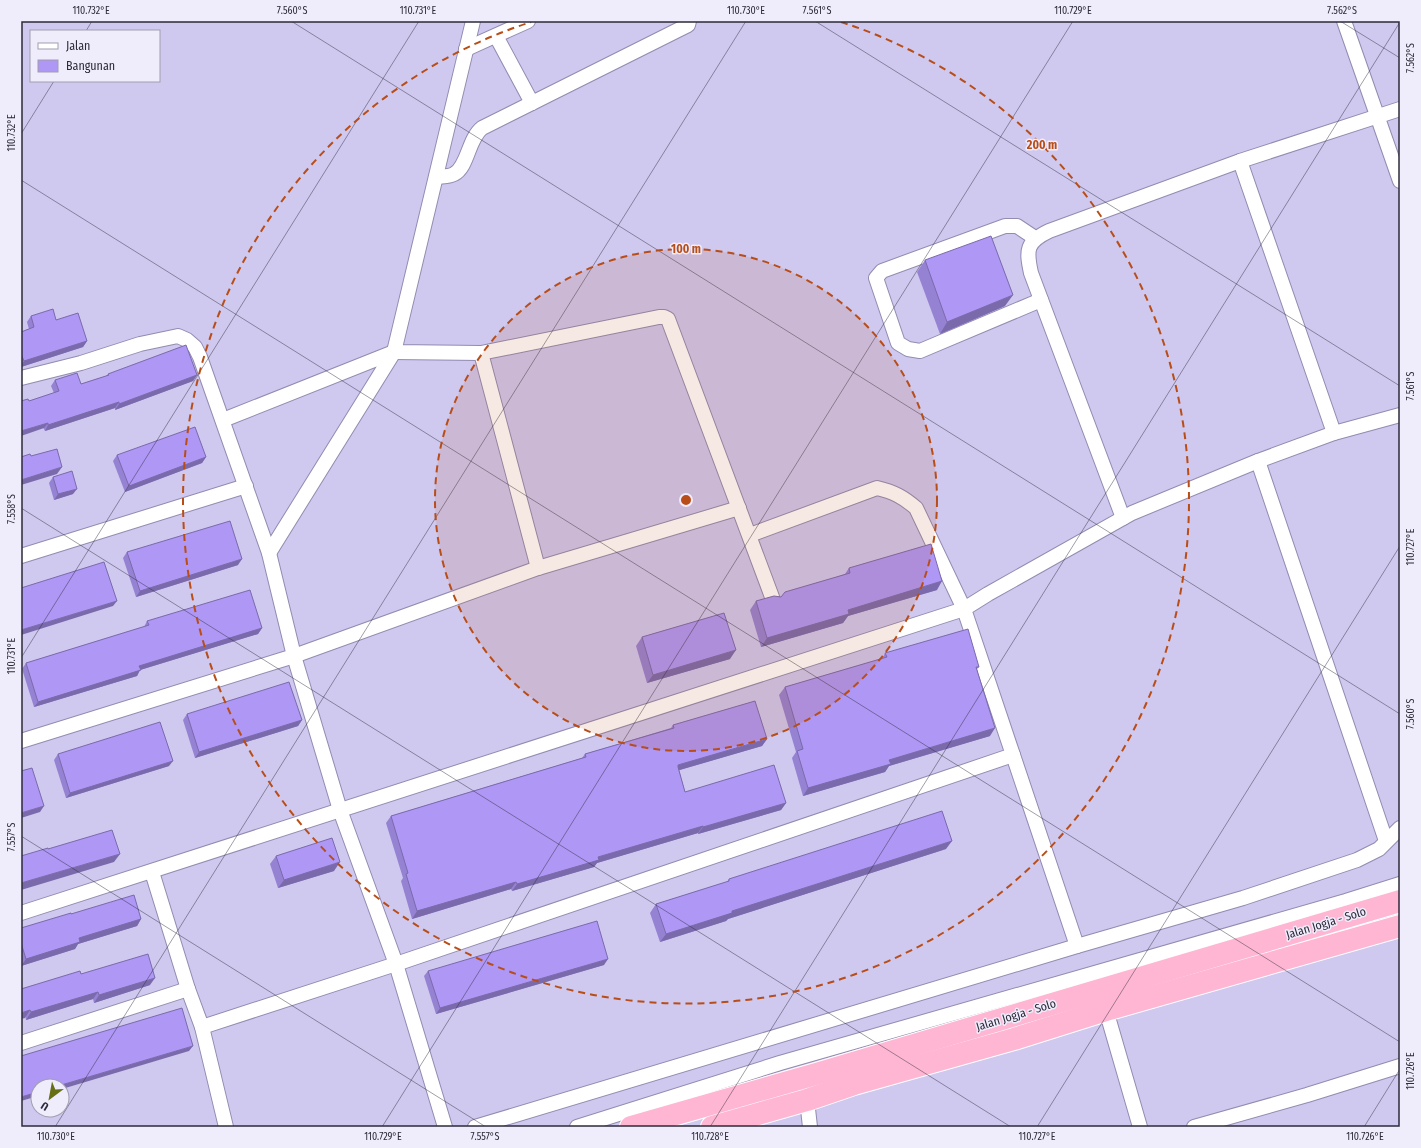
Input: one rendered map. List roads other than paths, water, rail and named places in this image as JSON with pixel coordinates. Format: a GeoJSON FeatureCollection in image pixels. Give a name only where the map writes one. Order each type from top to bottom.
{"type":"FeatureCollection","features":[{"type":"Feature","properties":{"kind":"highway","name":"Jalan Jogja - Solo"},"geometry":{"type":"LineString","coordinates":[[631,1127],[824,1072],[1399,893]]}},
{"type":"Feature","properties":{"kind":"highway","name":"Jalan Jogja - Solo"},"geometry":{"type":"LineString","coordinates":[[712,1127],[807,1100],[854,1084],[1014,1039],[1106,1010],[1400,926]]}},
{"type":"Feature","properties":{"kind":"street"},"geometry":{"type":"LineString","coordinates":[[269,553],[394,352],[473,21]]}},
{"type":"Feature","properties":{"kind":"street"},"geometry":{"type":"LineString","coordinates":[[466,49],[528,21]]}},
{"type":"Feature","properties":{"kind":"street"},"geometry":{"type":"LineString","coordinates":[[436,177],[450,175],[458,171],[474,137],[478,132],[532,103],[688,25],[689,21]]}},
{"type":"Feature","properties":{"kind":"street"},"geometry":{"type":"LineString","coordinates":[[1344,21],[1400,181]]}},
{"type":"Feature","properties":{"kind":"street"},"geometry":{"type":"LineString","coordinates":[[496,36],[532,103]]}},
{"type":"Feature","properties":{"kind":"street"},"geometry":{"type":"LineString","coordinates":[[1123,518],[1031,273],[1028,250],[1035,238],[1049,231],[1240,161],[1400,109]]}},
{"type":"Feature","properties":{"kind":"street"},"geometry":{"type":"LineString","coordinates":[[1240,161],[1334,433]]}},
{"type":"Feature","properties":{"kind":"street"},"geometry":{"type":"LineString","coordinates":[[1035,238],[1018,226],[1004,226],[882,271],[876,278],[898,343],[908,349],[920,351],[1041,300]]}},
{"type":"Feature","properties":{"kind":"street"},"geometry":{"type":"LineString","coordinates":[[223,420],[394,352],[481,353],[664,317],[668,319],[772,597]]}},
{"type":"Feature","properties":{"kind":"street"},"geometry":{"type":"LineString","coordinates":[[21,378],[81,363],[140,344],[178,336],[187,340],[195,348],[200,357],[223,420],[269,553],[294,656],[340,810],[396,964],[446,1127]]}},
{"type":"Feature","properties":{"kind":"street"},"geometry":{"type":"LineString","coordinates":[[481,353],[538,568]]}},
{"type":"Feature","properties":{"kind":"street"},"geometry":{"type":"LineString","coordinates":[[21,914],[964,608],[1132,513],[1258,461],[1334,433],[1400,415]]}},
{"type":"Feature","properties":{"kind":"street"},"geometry":{"type":"LineString","coordinates":[[1258,461],[1386,841]]}},
{"type":"Feature","properties":{"kind":"street"},"geometry":{"type":"LineString","coordinates":[[21,556],[246,486]]}},
{"type":"Feature","properties":{"kind":"street"},"geometry":{"type":"LineString","coordinates":[[750,536],[877,488],[891,491],[906,499],[916,508],[964,608],[1077,946]]}},
{"type":"Feature","properties":{"kind":"street"},"geometry":{"type":"LineString","coordinates":[[21,741],[294,656],[538,568],[739,508]]}},
{"type":"Feature","properties":{"kind":"street"},"geometry":{"type":"LineString","coordinates":[[202,1027],[396,964],[1013,755]]}},
{"type":"Feature","properties":{"kind":"street"},"geometry":{"type":"LineString","coordinates":[[475,1127],[1077,946],[1243,898],[1357,860],[1378,849],[1400,828]]}},
{"type":"Feature","properties":{"kind":"street"},"geometry":{"type":"LineString","coordinates":[[152,872],[188,989],[202,1027],[226,1127]]}},
{"type":"Feature","properties":{"kind":"street"},"geometry":{"type":"LineString","coordinates":[[577,1127],[780,1063],[1346,901],[1399,893]]}},
{"type":"Feature","properties":{"kind":"street"},"geometry":{"type":"LineString","coordinates":[[21,1043],[188,989]]}},
{"type":"Feature","properties":{"kind":"street"},"geometry":{"type":"LineString","coordinates":[[1106,1010],[1140,1127]]}},
{"type":"Feature","properties":{"kind":"street"},"geometry":{"type":"LineString","coordinates":[[1194,1127],[1307,1095],[1400,1066]]}},
{"type":"Feature","properties":{"kind":"street"},"geometry":{"type":"LineString","coordinates":[[807,1100],[810,1127]]}}]}
